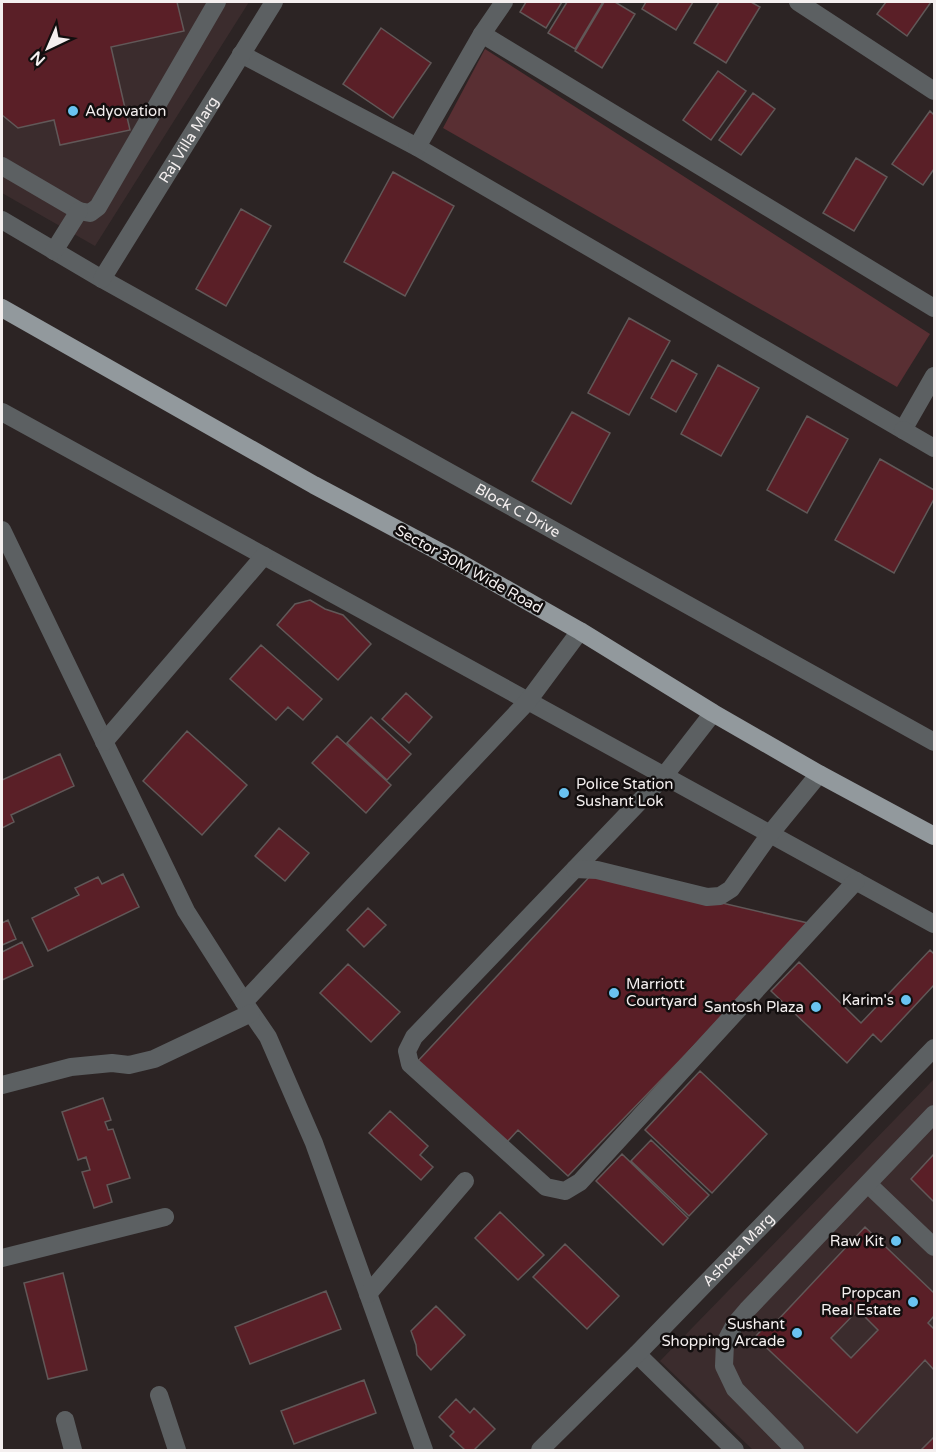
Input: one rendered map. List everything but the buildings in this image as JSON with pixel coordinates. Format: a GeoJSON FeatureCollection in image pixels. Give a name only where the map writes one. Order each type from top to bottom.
{"type":"FeatureCollection","features":[{"type":"Feature","properties":{"kind":"main road","name":"Sector 30M Wide Road"},"geometry":{"type":"LineString","coordinates":[[2,308],[314,484],[455,560],[580,631],[713,713],[934,836]]}},
{"type":"Feature","properties":{"kind":"street"},"geometry":{"type":"LineString","coordinates":[[2,166],[80,211],[90,213],[98,207],[217,2]]}},
{"type":"Feature","properties":{"kind":"street","name":"Raj Villa Marg"},"geometry":{"type":"LineString","coordinates":[[102,279],[274,2]]}},
{"type":"Feature","properties":{"kind":"street"},"geometry":{"type":"LineString","coordinates":[[417,147],[482,34],[504,2]]}},
{"type":"Feature","properties":{"kind":"street"},"geometry":{"type":"LineString","coordinates":[[798,2],[934,91]]}},
{"type":"Feature","properties":{"kind":"street"},"geometry":{"type":"LineString","coordinates":[[482,34],[934,308]]}},
{"type":"Feature","properties":{"kind":"street"},"geometry":{"type":"LineString","coordinates":[[241,54],[417,147],[934,448]]}},
{"type":"Feature","properties":{"kind":"street"},"geometry":{"type":"LineString","coordinates":[[54,251],[80,211]]}},
{"type":"Feature","properties":{"kind":"street","name":"Block C Drive"},"geometry":{"type":"LineString","coordinates":[[2,220],[102,279],[933,738]]}},
{"type":"Feature","properties":{"kind":"street"},"geometry":{"type":"LineString","coordinates":[[903,430],[934,376]]}},
{"type":"Feature","properties":{"kind":"street"},"geometry":{"type":"LineString","coordinates":[[2,412],[934,924]]}},
{"type":"Feature","properties":{"kind":"street"},"geometry":{"type":"LineString","coordinates":[[2,530],[186,911],[268,1037],[314,1143],[424,1450]]}},
{"type":"Feature","properties":{"kind":"street"},"geometry":{"type":"LineString","coordinates":[[104,742],[264,556]]}},
{"type":"Feature","properties":{"kind":"street"},"geometry":{"type":"LineString","coordinates":[[2,1085],[71,1067],[112,1063],[129,1065],[154,1059],[248,1008],[528,701],[580,631]]}},
{"type":"Feature","properties":{"kind":"street"},"geometry":{"type":"LineString","coordinates":[[713,713],[664,776],[414,1037],[407,1051],[410,1064],[546,1186],[565,1191],[580,1182],[856,881]]}},
{"type":"Feature","properties":{"kind":"street"},"geometry":{"type":"LineString","coordinates":[[575,869],[597,870],[707,897],[720,896],[731,889],[770,834],[819,774]]}},
{"type":"Feature","properties":{"kind":"street","name":"Ashoka Marg"},"geometry":{"type":"LineString","coordinates":[[540,1450],[637,1354],[934,1048]]}},
{"type":"Feature","properties":{"kind":"street"},"geometry":{"type":"LineString","coordinates":[[795,1450],[735,1389],[724,1366],[724,1343],[735,1324],[747,1310],[934,1114]]}},
{"type":"Feature","properties":{"kind":"street"},"geometry":{"type":"LineString","coordinates":[[368,1294],[465,1181]]}},
{"type":"Feature","properties":{"kind":"street"},"geometry":{"type":"LineString","coordinates":[[868,1184],[934,1247]]}},
{"type":"Feature","properties":{"kind":"street"},"geometry":{"type":"LineString","coordinates":[[2,1258],[165,1216]]}},
{"type":"Feature","properties":{"kind":"street"},"geometry":{"type":"LineString","coordinates":[[637,1354],[735,1450]]}},
{"type":"Feature","properties":{"kind":"street"},"geometry":{"type":"LineString","coordinates":[[159,1395],[177,1450]]}},
{"type":"Feature","properties":{"kind":"street"},"geometry":{"type":"LineString","coordinates":[[65,1420],[73,1450]]}},
{"type":"Feature","properties":{"kind":"shaded area"},"geometry":{"type":"Polygon","coordinates":[[[2,2],[249,2],[95,246],[2,193],[2,2]]]}},
{"type":"Feature","properties":{"kind":"shaded area"},"geometry":{"type":"Polygon","coordinates":[[[485,49],[930,334],[897,387],[443,128],[485,49]]]}},
{"type":"Feature","properties":{"kind":"shaded area"},"geometry":{"type":"Polygon","coordinates":[[[934,1079],[934,1450],[753,1450],[660,1361],[934,1079]]]}},
{"type":"Feature","properties":{"kind":"place","name":"Adyovation"},"geometry":{"type":"Point","coordinates":[73,111]}},
{"type":"Feature","properties":{"kind":"place","name":"Police Station Sushant Lok"},"geometry":{"type":"Point","coordinates":[564,793]}},
{"type":"Feature","properties":{"kind":"place","name":"Marriott Courtyard"},"geometry":{"type":"Point","coordinates":[614,993]}},
{"type":"Feature","properties":{"kind":"place","name":"Karim's"},"geometry":{"type":"Point","coordinates":[906,1000]}},
{"type":"Feature","properties":{"kind":"place","name":"Santosh Plaza"},"geometry":{"type":"Point","coordinates":[816,1007]}},
{"type":"Feature","properties":{"kind":"place","name":"Raw Kit"},"geometry":{"type":"Point","coordinates":[896,1241]}},
{"type":"Feature","properties":{"kind":"place","name":"Propcan Real Estate"},"geometry":{"type":"Point","coordinates":[913,1302]}},
{"type":"Feature","properties":{"kind":"place","name":"Sushant Shopping Arcade"},"geometry":{"type":"Point","coordinates":[797,1333]}}]}
